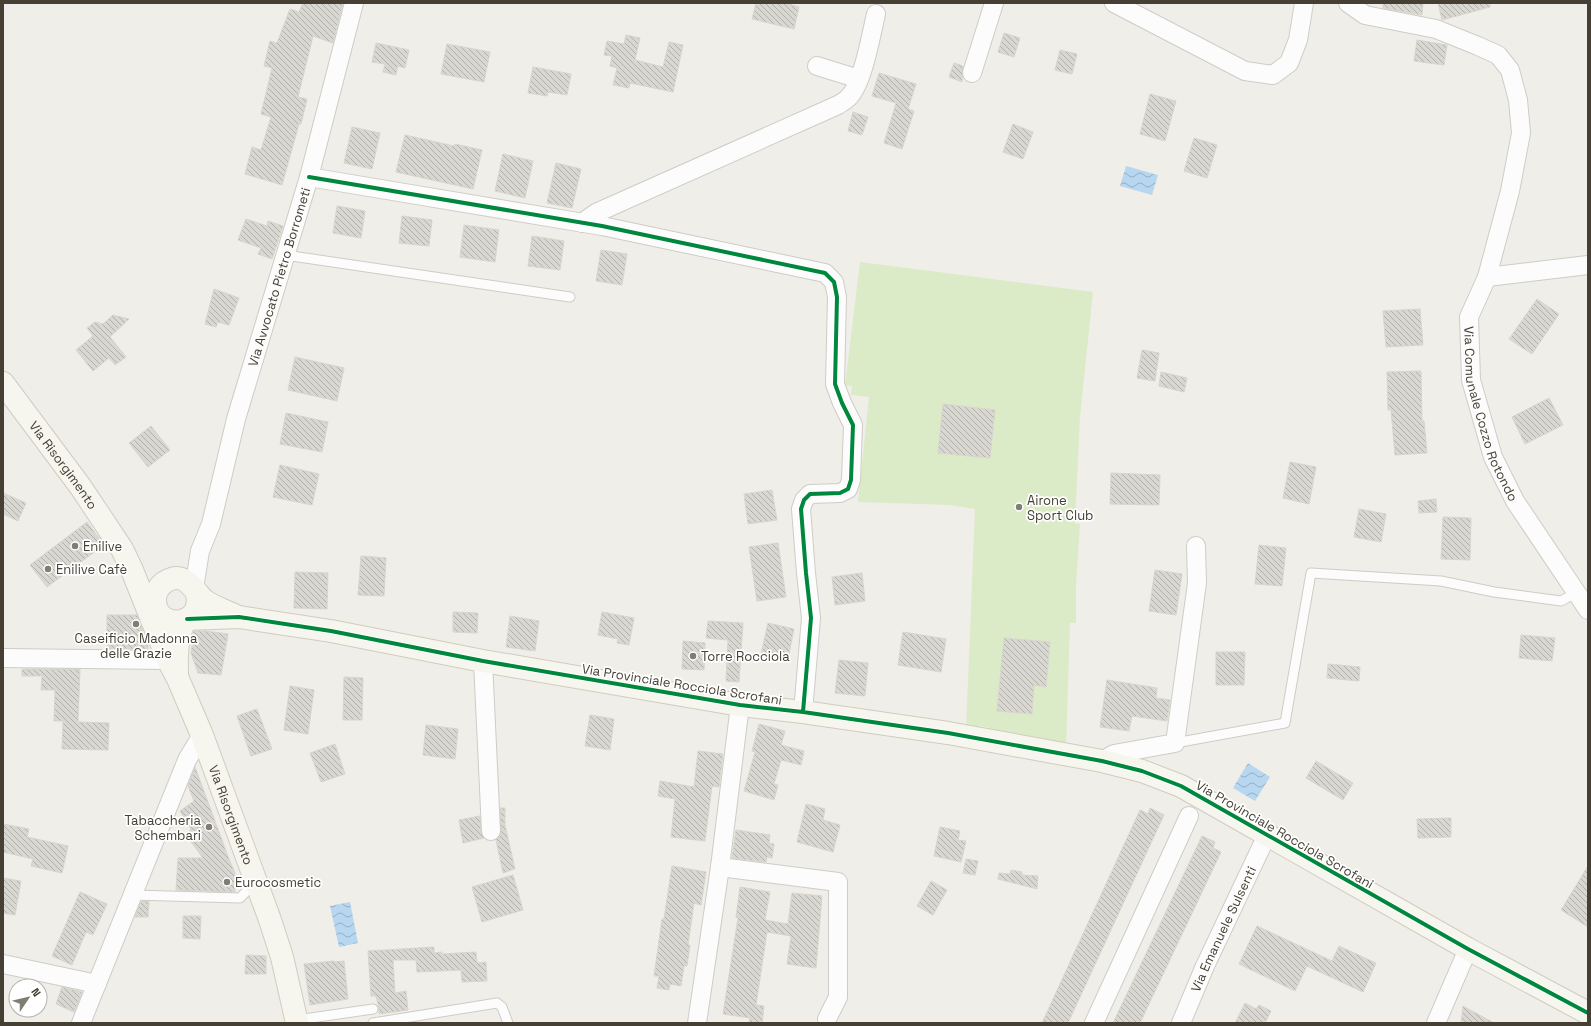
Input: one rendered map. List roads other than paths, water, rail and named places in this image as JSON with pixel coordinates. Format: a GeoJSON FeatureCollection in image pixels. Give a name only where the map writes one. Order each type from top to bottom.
{"type":"FeatureCollection","features":[{"type":"Feature","properties":{"kind":"street","name":"Via Avvocato Pietro Borrometi"},"geometry":{"type":"LineString","coordinates":[[200,551],[211,524],[236,419],[309,177],[354,3]]}},
{"type":"Feature","properties":{"kind":"street"},"geometry":{"type":"LineString","coordinates":[[972,73],[994,3]]}},
{"type":"Feature","properties":{"kind":"street"},"geometry":{"type":"LineString","coordinates":[[1114,3],[1245,71],[1273,75],[1289,63],[1298,40],[1304,3]]}},
{"type":"Feature","properties":{"kind":"street","name":"Via Comunale Cozzo Rotondo"},"geometry":{"type":"LineString","coordinates":[[1348,3],[1365,15],[1436,29],[1478,46],[1498,55],[1510,70],[1518,100],[1521,133],[1510,191],[1487,276],[1469,317],[1471,380],[1493,457],[1515,501],[1588,610]]}},
{"type":"Feature","properties":{"kind":"street"},"geometry":{"type":"LineString","coordinates":[[582,223],[596,213],[838,105],[849,97],[859,79],[864,66],[876,14]]}},
{"type":"Feature","properties":{"kind":"street"},"geometry":{"type":"LineString","coordinates":[[817,66],[859,79]]}},
{"type":"Feature","properties":{"kind":"street"},"geometry":{"type":"LineString","coordinates":[[309,177],[582,223],[825,273],[834,282],[837,297],[835,384],[852,425],[851,480],[848,489],[840,494],[810,494],[804,500],[801,509],[811,618],[803,712]]}},
{"type":"Feature","properties":{"kind":"street"},"geometry":{"type":"LineString","coordinates":[[1487,276],[1588,265]]}},
{"type":"Feature","properties":{"kind":"street","name":"Via Risorgimento"},"geometry":{"type":"LineString","coordinates":[[3,383],[80,486],[122,549]]}},
{"type":"Feature","properties":{"kind":"street"},"geometry":{"type":"LineString","coordinates":[[1102,761],[1114,754],[1175,743],[1197,583],[1196,546]]}},
{"type":"Feature","properties":{"kind":"street"},"geometry":{"type":"LineString","coordinates":[[122,549],[156,576],[183,580],[195,589],[206,601],[239,618]]}},
{"type":"Feature","properties":{"kind":"street"},"geometry":{"type":"LineString","coordinates":[[122,549],[155,614],[168,660],[178,679]]}},
{"type":"Feature","properties":{"kind":"street"},"geometry":{"type":"LineString","coordinates":[[155,614],[156,597],[159,588],[166,581],[172,579],[184,570],[200,551]]}},
{"type":"Feature","properties":{"kind":"street"},"geometry":{"type":"LineString","coordinates":[[178,679],[176,653],[179,632],[185,620],[192,616],[197,607],[198,596],[195,589],[200,551]]}},
{"type":"Feature","properties":{"kind":"street"},"geometry":{"type":"LineString","coordinates":[[155,614],[171,621],[239,618]]}},
{"type":"Feature","properties":{"kind":"street","name":"Via Provinciale Rocciola Scrofani"},"geometry":{"type":"LineString","coordinates":[[239,618],[331,631],[483,661],[740,705],[803,712],[948,733],[1102,761],[1142,771],[1181,786],[1468,950],[1588,1013]]}},
{"type":"Feature","properties":{"kind":"street"},"geometry":{"type":"LineString","coordinates":[[3,658],[168,660]]}},
{"type":"Feature","properties":{"kind":"street"},"geometry":{"type":"LineString","coordinates":[[483,661],[491,831]]}},
{"type":"Feature","properties":{"kind":"street","name":"Via Risorgimento"},"geometry":{"type":"LineString","coordinates":[[178,679],[202,736],[256,881],[282,957],[297,1022]]}},
{"type":"Feature","properties":{"kind":"street"},"geometry":{"type":"LineString","coordinates":[[697,1023],[720,867],[740,705]]}},
{"type":"Feature","properties":{"kind":"street"},"geometry":{"type":"LineString","coordinates":[[81,1023],[186,760],[202,736]]}},
{"type":"Feature","properties":{"kind":"street"},"geometry":{"type":"LineString","coordinates":[[1094,1023],[1189,816]]}},
{"type":"Feature","properties":{"kind":"street","name":"Via Emanuele Sulsenti"},"geometry":{"type":"LineString","coordinates":[[1181,1023],[1208,959],[1267,835]]}},
{"type":"Feature","properties":{"kind":"street"},"geometry":{"type":"LineString","coordinates":[[720,867],[838,882],[838,997],[827,1019]]}},
{"type":"Feature","properties":{"kind":"street"},"geometry":{"type":"LineString","coordinates":[[1436,1023],[1468,950]]}},
{"type":"Feature","properties":{"kind":"street"},"geometry":{"type":"LineString","coordinates":[[3,964],[97,984]]}},
{"type":"Feature","properties":{"kind":"lane"},"geometry":{"type":"LineString","coordinates":[[285,255],[570,297]]}},
{"type":"Feature","properties":{"kind":"lane"},"geometry":{"type":"LineString","coordinates":[[1175,743],[1285,723],[1311,573],[1441,581],[1494,592],[1561,601],[1576,593]]}},
{"type":"Feature","properties":{"kind":"lane"},"geometry":{"type":"LineString","coordinates":[[133,895],[240,898],[256,881]]}},
{"type":"Feature","properties":{"kind":"lane"},"geometry":{"type":"LineString","coordinates":[[373,1023],[496,1003],[502,1007],[508,1023]]}},
{"type":"Feature","properties":{"kind":"lane"},"geometry":{"type":"LineString","coordinates":[[297,1022],[373,1010]]}},
{"type":"Feature","properties":{"kind":"water"},"geometry":{"type":"Polygon","coordinates":[[[1126,166],[1158,175],[1152,195],[1120,186],[1126,166]]]}},
{"type":"Feature","properties":{"kind":"water"},"geometry":{"type":"Polygon","coordinates":[[[1248,763],[1270,777],[1255,801],[1233,788],[1248,763]]]}},
{"type":"Feature","properties":{"kind":"water"},"geometry":{"type":"Polygon","coordinates":[[[350,902],[358,943],[339,947],[330,906],[350,902]]]}},
{"type":"Feature","properties":{"kind":"place","name":"Airone Sport Club"},"geometry":{"type":"Point","coordinates":[1019,507]}},
{"type":"Feature","properties":{"kind":"place","name":"Enilive"},"geometry":{"type":"Point","coordinates":[75,546]}},
{"type":"Feature","properties":{"kind":"place","name":"Enilive Cafè"},"geometry":{"type":"Point","coordinates":[48,569]}},
{"type":"Feature","properties":{"kind":"place","name":"Caseificio Madonna delle Grazie"},"geometry":{"type":"Point","coordinates":[136,624]}},
{"type":"Feature","properties":{"kind":"place","name":"Torre Rocciola"},"geometry":{"type":"Point","coordinates":[693,656]}},
{"type":"Feature","properties":{"kind":"place","name":"Tabaccheria Schembari"},"geometry":{"type":"Point","coordinates":[209,827]}},
{"type":"Feature","properties":{"kind":"place","name":"Eurocosmetic"},"geometry":{"type":"Point","coordinates":[227,882]}}]}
